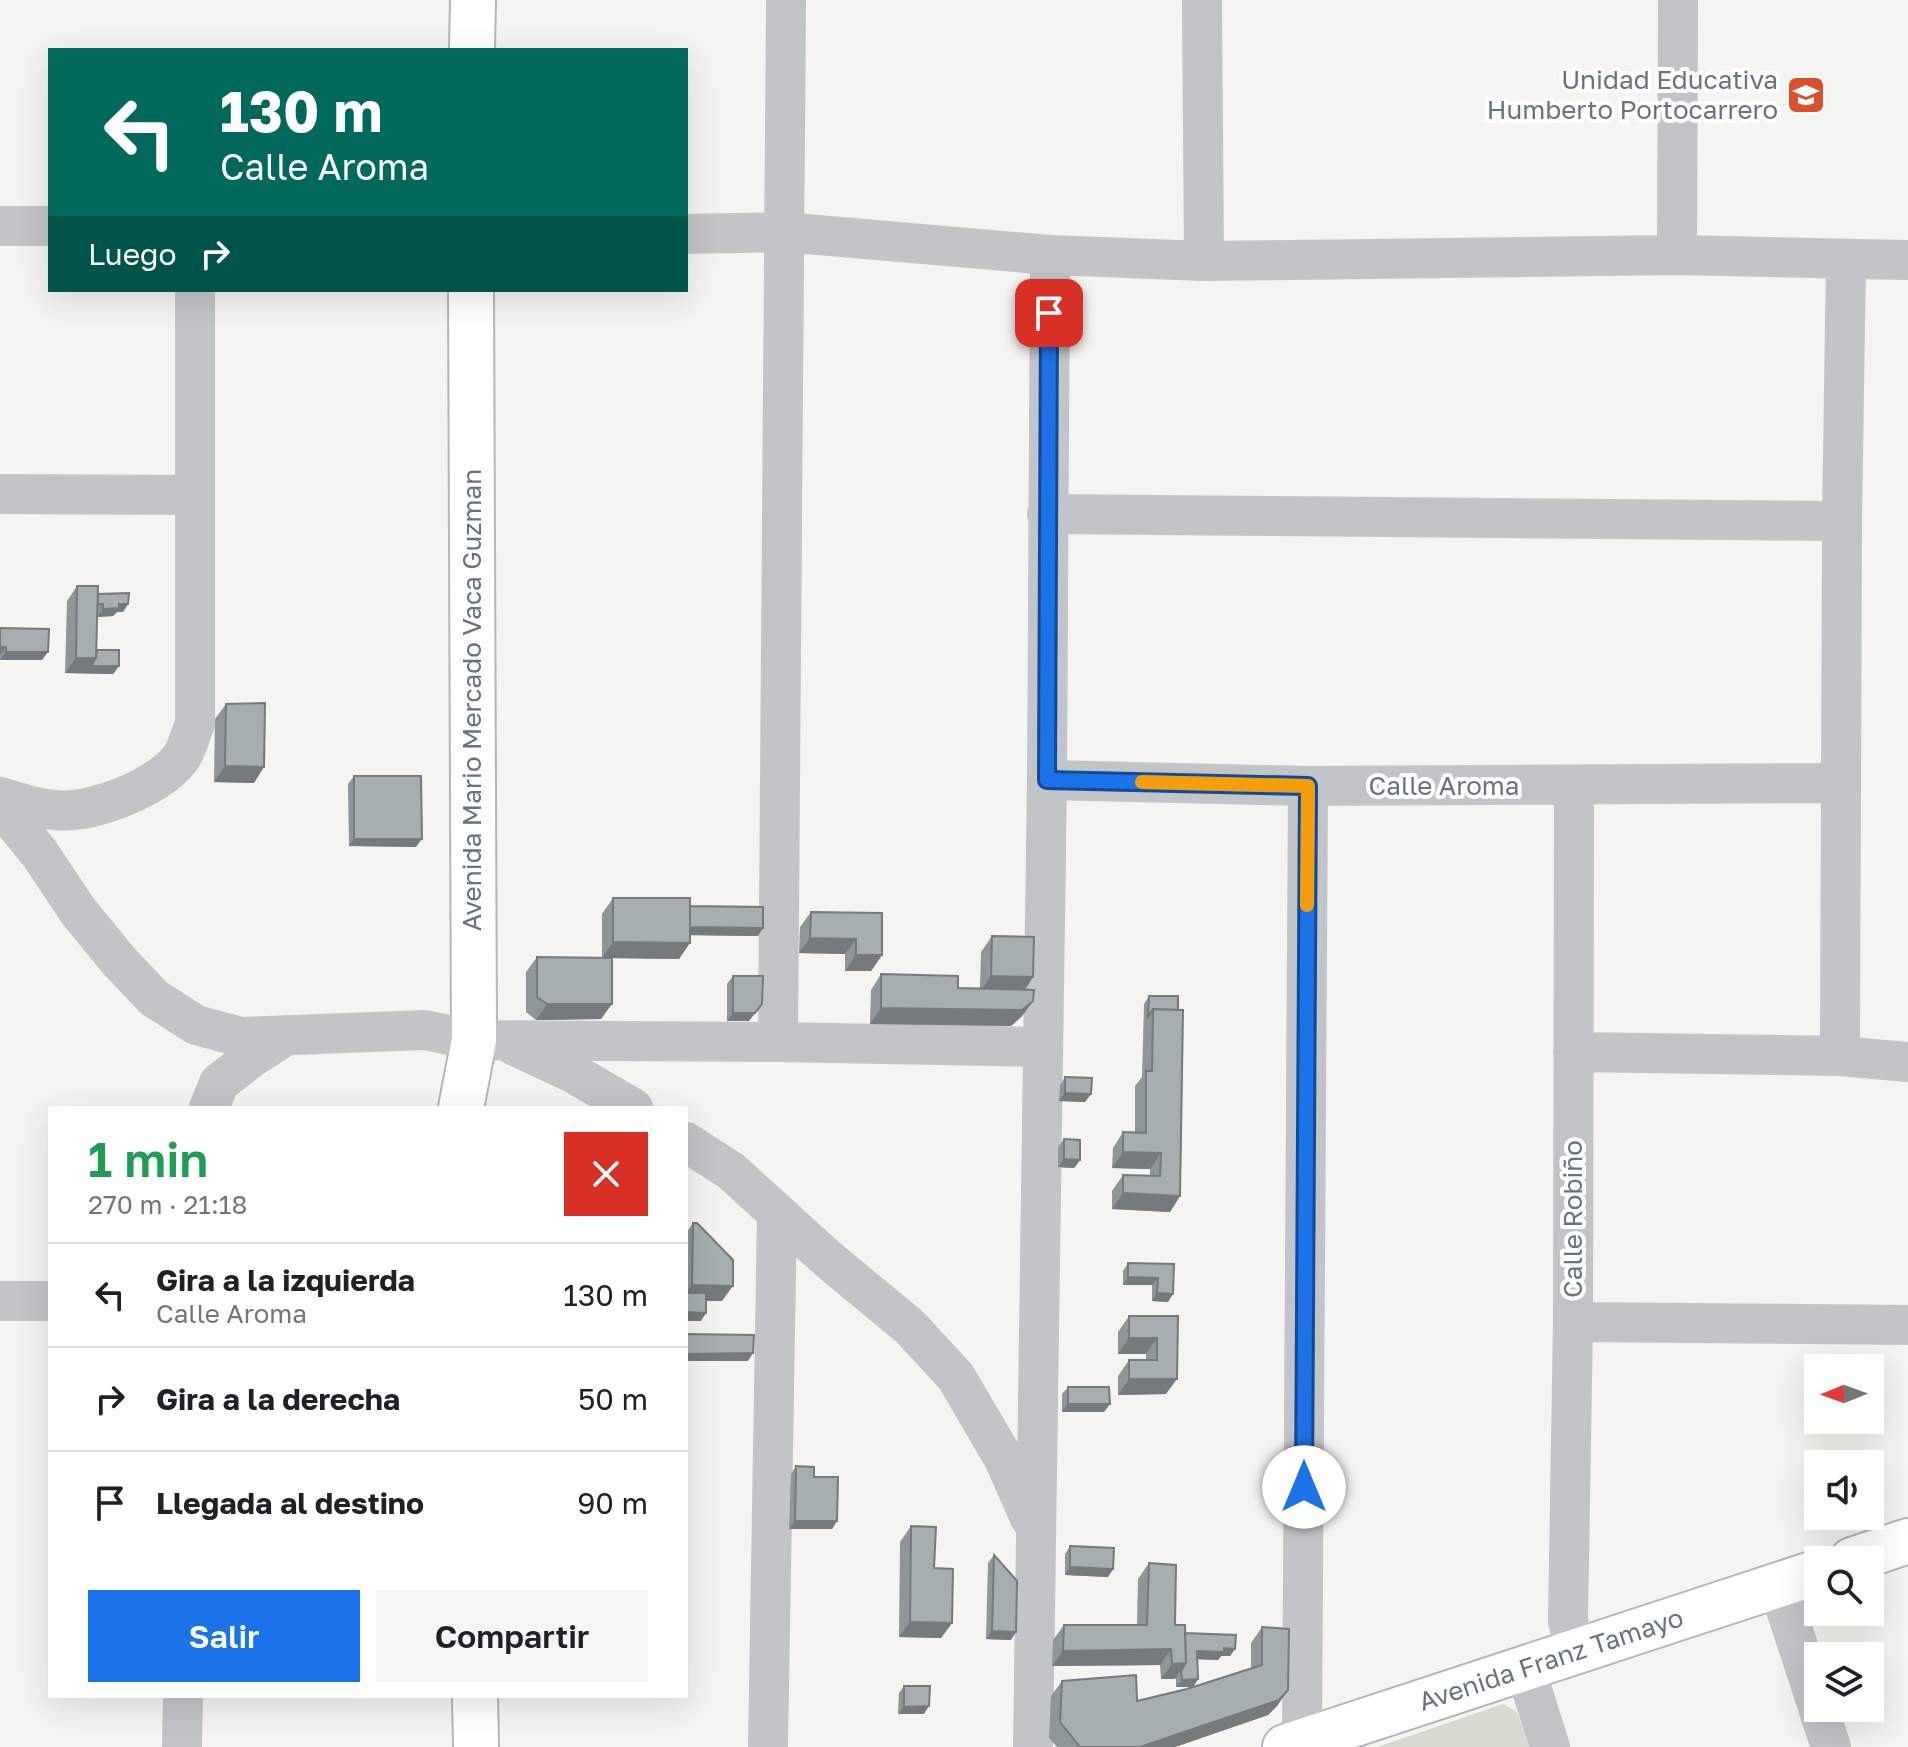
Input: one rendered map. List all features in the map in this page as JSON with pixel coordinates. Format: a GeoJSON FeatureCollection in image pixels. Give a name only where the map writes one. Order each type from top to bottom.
{"type":"FeatureCollection","features":[{"type":"Feature","properties":{"kind":"street"},"geometry":{"type":"LineString","coordinates":[[472,48],[473,0]]}},
{"type":"Feature","properties":{"kind":"street"},"geometry":{"type":"LineString","coordinates":[[778,1042],[786,0]]}},
{"type":"Feature","properties":{"kind":"street"},"geometry":{"type":"LineString","coordinates":[[1202,0],[1204,261]]}},
{"type":"Feature","properties":{"kind":"street"},"geometry":{"type":"LineString","coordinates":[[1677,255],[1678,0]]}},
{"type":"Feature","properties":{"kind":"street"},"geometry":{"type":"LineString","coordinates":[[0,226],[48,226]]}},
{"type":"Feature","properties":{"kind":"street"},"geometry":{"type":"LineString","coordinates":[[688,234],[783,232],[1050,255],[1204,261],[1677,255],[1908,260]]}},
{"type":"Feature","properties":{"kind":"street"},"geometry":{"type":"LineString","coordinates":[[1033,1747],[1047,780],[1050,255]]}},
{"type":"Feature","properties":{"kind":"street"},"geometry":{"type":"LineString","coordinates":[[1840,1056],[1846,259]]}},
{"type":"Feature","properties":{"kind":"street"},"geometry":{"type":"LineString","coordinates":[[0,797],[56,811],[86,808],[115,799],[154,782],[181,758],[195,724],[195,292]]}},
{"type":"Feature","properties":{"kind":"street","name":"Avenida Mario Mercado Vaca Guzman"},"geometry":{"type":"LineString","coordinates":[[462,1106],[489,1040],[471,292]]}},
{"type":"Feature","properties":{"kind":"street"},"geometry":{"type":"LineString","coordinates":[[0,494],[195,495]]}},
{"type":"Feature","properties":{"kind":"street"},"geometry":{"type":"LineString","coordinates":[[1047,514],[1842,521]]}},
{"type":"Feature","properties":{"kind":"street","name":"Calle Aroma"},"geometry":{"type":"LineString","coordinates":[[1047,780],[1308,786],[1840,783]]}},
{"type":"Feature","properties":{"kind":"street"},"geometry":{"type":"LineString","coordinates":[[1294,1744],[1308,786]]}},
{"type":"Feature","properties":{"kind":"street","name":"Calle Robiño"},"geometry":{"type":"LineString","coordinates":[[1574,786],[1573,1322],[1568,1621],[1576,1651]]}},
{"type":"Feature","properties":{"kind":"street"},"geometry":{"type":"LineString","coordinates":[[0,805],[40,854],[78,911],[154,998],[196,1025],[241,1037],[424,1030],[489,1040],[1042,1047]]}},
{"type":"Feature","properties":{"kind":"street"},"geometry":{"type":"LineString","coordinates":[[210,1106],[219,1083],[287,1035]]}},
{"type":"Feature","properties":{"kind":"street"},"geometry":{"type":"LineString","coordinates":[[489,1040],[571,1072],[630,1106]]}},
{"type":"Feature","properties":{"kind":"street"},"geometry":{"type":"LineString","coordinates":[[1573,1052],[1840,1056],[1908,1062]]}},
{"type":"Feature","properties":{"kind":"street"},"geometry":{"type":"LineString","coordinates":[[688,1143],[731,1171],[829,1260],[910,1327],[956,1377],[1004,1459],[1036,1532]]}},
{"type":"Feature","properties":{"kind":"street"},"geometry":{"type":"LineString","coordinates":[[768,1747],[777,1213]]}},
{"type":"Feature","properties":{"kind":"street"},"geometry":{"type":"LineString","coordinates":[[0,1301],[48,1301]]}},
{"type":"Feature","properties":{"kind":"street"},"geometry":{"type":"LineString","coordinates":[[1573,1322],[1908,1325]]}},
{"type":"Feature","properties":{"kind":"street"},"geometry":{"type":"LineString","coordinates":[[1884,1549],[1908,1541]]}},
{"type":"Feature","properties":{"kind":"street"},"geometry":{"type":"LineString","coordinates":[[1798,1578],[1808,1642]]}},
{"type":"Feature","properties":{"kind":"street","name":"Avenida Franz Tamayo"},"geometry":{"type":"LineString","coordinates":[[1294,1744],[1798,1578]]}},
{"type":"Feature","properties":{"kind":"street"},"geometry":{"type":"LineString","coordinates":[[1525,1668],[1550,1747]]}},
{"type":"Feature","properties":{"kind":"street"},"geometry":{"type":"LineString","coordinates":[[182,1747],[183,1698]]}},
{"type":"Feature","properties":{"kind":"street"},"geometry":{"type":"LineString","coordinates":[[475,1698],[476,1747]]}},
{"type":"Feature","properties":{"kind":"street"},"geometry":{"type":"LineString","coordinates":[[1823,1722],[1831,1747]]}},
{"type":"Feature","properties":{"kind":"shaded area"},"geometry":{"type":"Polygon","coordinates":[[[1503,1704],[1517,1712],[1529,1747],[1377,1747],[1503,1704]]]}},
{"type":"Feature","properties":{"kind":"building"},"geometry":{"type":"Polygon","coordinates":[[[77,586],[98,586],[96,658],[76,658],[77,586]]]}},
{"type":"Feature","properties":{"kind":"building"},"geometry":{"type":"Polygon","coordinates":[[[129,593],[128,604],[119,604],[119,608],[103,609],[103,604],[98,604],[98,594],[129,593]]]}},
{"type":"Feature","properties":{"kind":"building"},"geometry":{"type":"Polygon","coordinates":[[[0,628],[49,629],[48,652],[6,652],[6,647],[0,647],[0,628]]]}},
{"type":"Feature","properties":{"kind":"building"},"geometry":{"type":"Polygon","coordinates":[[[97,650],[119,650],[119,666],[91,666],[97,650]]]}},
{"type":"Feature","properties":{"kind":"building"},"geometry":{"type":"Polygon","coordinates":[[[265,703],[264,767],[225,766],[226,704],[265,703]]]}},
{"type":"Feature","properties":{"kind":"building"},"geometry":{"type":"Polygon","coordinates":[[[354,776],[421,776],[422,839],[354,839],[354,776]]]}},
{"type":"Feature","properties":{"kind":"building"},"geometry":{"type":"Polygon","coordinates":[[[613,898],[690,898],[690,943],[613,942],[613,898]]]}},
{"type":"Feature","properties":{"kind":"building"},"geometry":{"type":"Polygon","coordinates":[[[690,906],[763,907],[763,928],[690,927],[690,906]]]}},
{"type":"Feature","properties":{"kind":"building"},"geometry":{"type":"Polygon","coordinates":[[[811,912],[882,913],[882,955],[856,955],[856,939],[810,938],[811,912]]]}},
{"type":"Feature","properties":{"kind":"building"},"geometry":{"type":"Polygon","coordinates":[[[992,936],[1034,937],[1033,977],[991,976],[992,936]]]}},
{"type":"Feature","properties":{"kind":"building"},"geometry":{"type":"Polygon","coordinates":[[[537,957],[612,958],[612,1004],[547,1004],[537,997],[537,957]]]}},
{"type":"Feature","properties":{"kind":"building"},"geometry":{"type":"Polygon","coordinates":[[[881,974],[958,976],[958,988],[1034,990],[1033,1001],[1022,1010],[881,1008],[881,974]]]}},
{"type":"Feature","properties":{"kind":"building"},"geometry":{"type":"Polygon","coordinates":[[[733,976],[763,976],[762,1004],[755,1013],[733,1013],[733,976]]]}},
{"type":"Feature","properties":{"kind":"building"},"geometry":{"type":"Polygon","coordinates":[[[1149,996],[1178,996],[1178,1010],[1153,1009],[1148,1017],[1149,996]]]}},
{"type":"Feature","properties":{"kind":"building"},"geometry":{"type":"Polygon","coordinates":[[[1153,1009],[1183,1010],[1180,1196],[1123,1193],[1123,1175],[1160,1176],[1161,1153],[1123,1152],[1123,1132],[1146,1133],[1146,1071],[1152,1071],[1153,1009]]]}},
{"type":"Feature","properties":{"kind":"building"},"geometry":{"type":"Polygon","coordinates":[[[1065,1077],[1092,1078],[1091,1094],[1065,1093],[1065,1077]]]}},
{"type":"Feature","properties":{"kind":"building"},"geometry":{"type":"Polygon","coordinates":[[[1064,1139],[1080,1140],[1080,1160],[1064,1159],[1064,1139]]]}},
{"type":"Feature","properties":{"kind":"building"},"geometry":{"type":"Polygon","coordinates":[[[693,1223],[697,1223],[733,1260],[733,1286],[692,1285],[693,1223]]]}},
{"type":"Feature","properties":{"kind":"building"},"geometry":{"type":"Polygon","coordinates":[[[1128,1263],[1174,1264],[1173,1294],[1157,1293],[1158,1278],[1128,1277],[1128,1263]]]}},
{"type":"Feature","properties":{"kind":"building"},"geometry":{"type":"Polygon","coordinates":[[[688,1293],[706,1293],[706,1313],[688,1312],[688,1293]]]}},
{"type":"Feature","properties":{"kind":"building"},"geometry":{"type":"Polygon","coordinates":[[[1129,1316],[1178,1316],[1177,1379],[1129,1379],[1129,1360],[1157,1360],[1157,1338],[1129,1338],[1129,1316]]]}},
{"type":"Feature","properties":{"kind":"building"},"geometry":{"type":"Polygon","coordinates":[[[688,1334],[754,1335],[753,1353],[688,1354],[688,1334]]]}},
{"type":"Feature","properties":{"kind":"building"},"geometry":{"type":"Polygon","coordinates":[[[1068,1387],[1109,1387],[1110,1404],[1068,1404],[1068,1387]]]}},
{"type":"Feature","properties":{"kind":"building"},"geometry":{"type":"Polygon","coordinates":[[[796,1466],[814,1467],[814,1477],[838,1477],[837,1521],[795,1521],[796,1466]]]}},
{"type":"Feature","properties":{"kind":"building"},"geometry":{"type":"Polygon","coordinates":[[[911,1526],[936,1527],[934,1568],[953,1569],[952,1623],[910,1622],[911,1526]]]}},
{"type":"Feature","properties":{"kind":"building"},"geometry":{"type":"Polygon","coordinates":[[[1070,1546],[1114,1548],[1113,1569],[1070,1567],[1070,1546]]]}},
{"type":"Feature","properties":{"kind":"building"},"geometry":{"type":"Polygon","coordinates":[[[994,1555],[1017,1581],[1016,1632],[992,1631],[994,1555]]]}},
{"type":"Feature","properties":{"kind":"building"},"geometry":{"type":"Polygon","coordinates":[[[1149,1563],[1176,1565],[1175,1625],[1185,1625],[1186,1663],[1172,1664],[1171,1649],[1063,1651],[1064,1625],[1147,1625],[1149,1563]]]}},
{"type":"Feature","properties":{"kind":"building"},"geometry":{"type":"Polygon","coordinates":[[[1262,1627],[1289,1629],[1288,1690],[1279,1700],[1140,1747],[1080,1747],[1060,1722],[1062,1681],[1136,1675],[1137,1701],[1187,1689],[1262,1665],[1262,1627]]]}},
{"type":"Feature","properties":{"kind":"building"},"geometry":{"type":"Polygon","coordinates":[[[1185,1633],[1236,1635],[1235,1649],[1224,1648],[1224,1652],[1197,1651],[1198,1679],[1182,1680],[1181,1671],[1186,1663],[1185,1633]]]}},
{"type":"Feature","properties":{"kind":"building"},"geometry":{"type":"Polygon","coordinates":[[[904,1686],[930,1686],[929,1706],[904,1707],[904,1686]]]}},
{"type":"Feature","properties":{"kind":"slow traffic"},"geometry":{"type":"LineString","coordinates":[[1142,782],[1308,786],[1307,905]]}},
{"type":"Feature","properties":{"kind":"place","name":"Unidad Educativa Humberto Portocarrero"},"geometry":{"type":"Point","coordinates":[1806,95]}},
{"type":"Feature","properties":{"kind":"route"},"geometry":{"type":"LineString","coordinates":[[1049,313],[1047,780],[1308,786],[1304,1487]]}}]}
